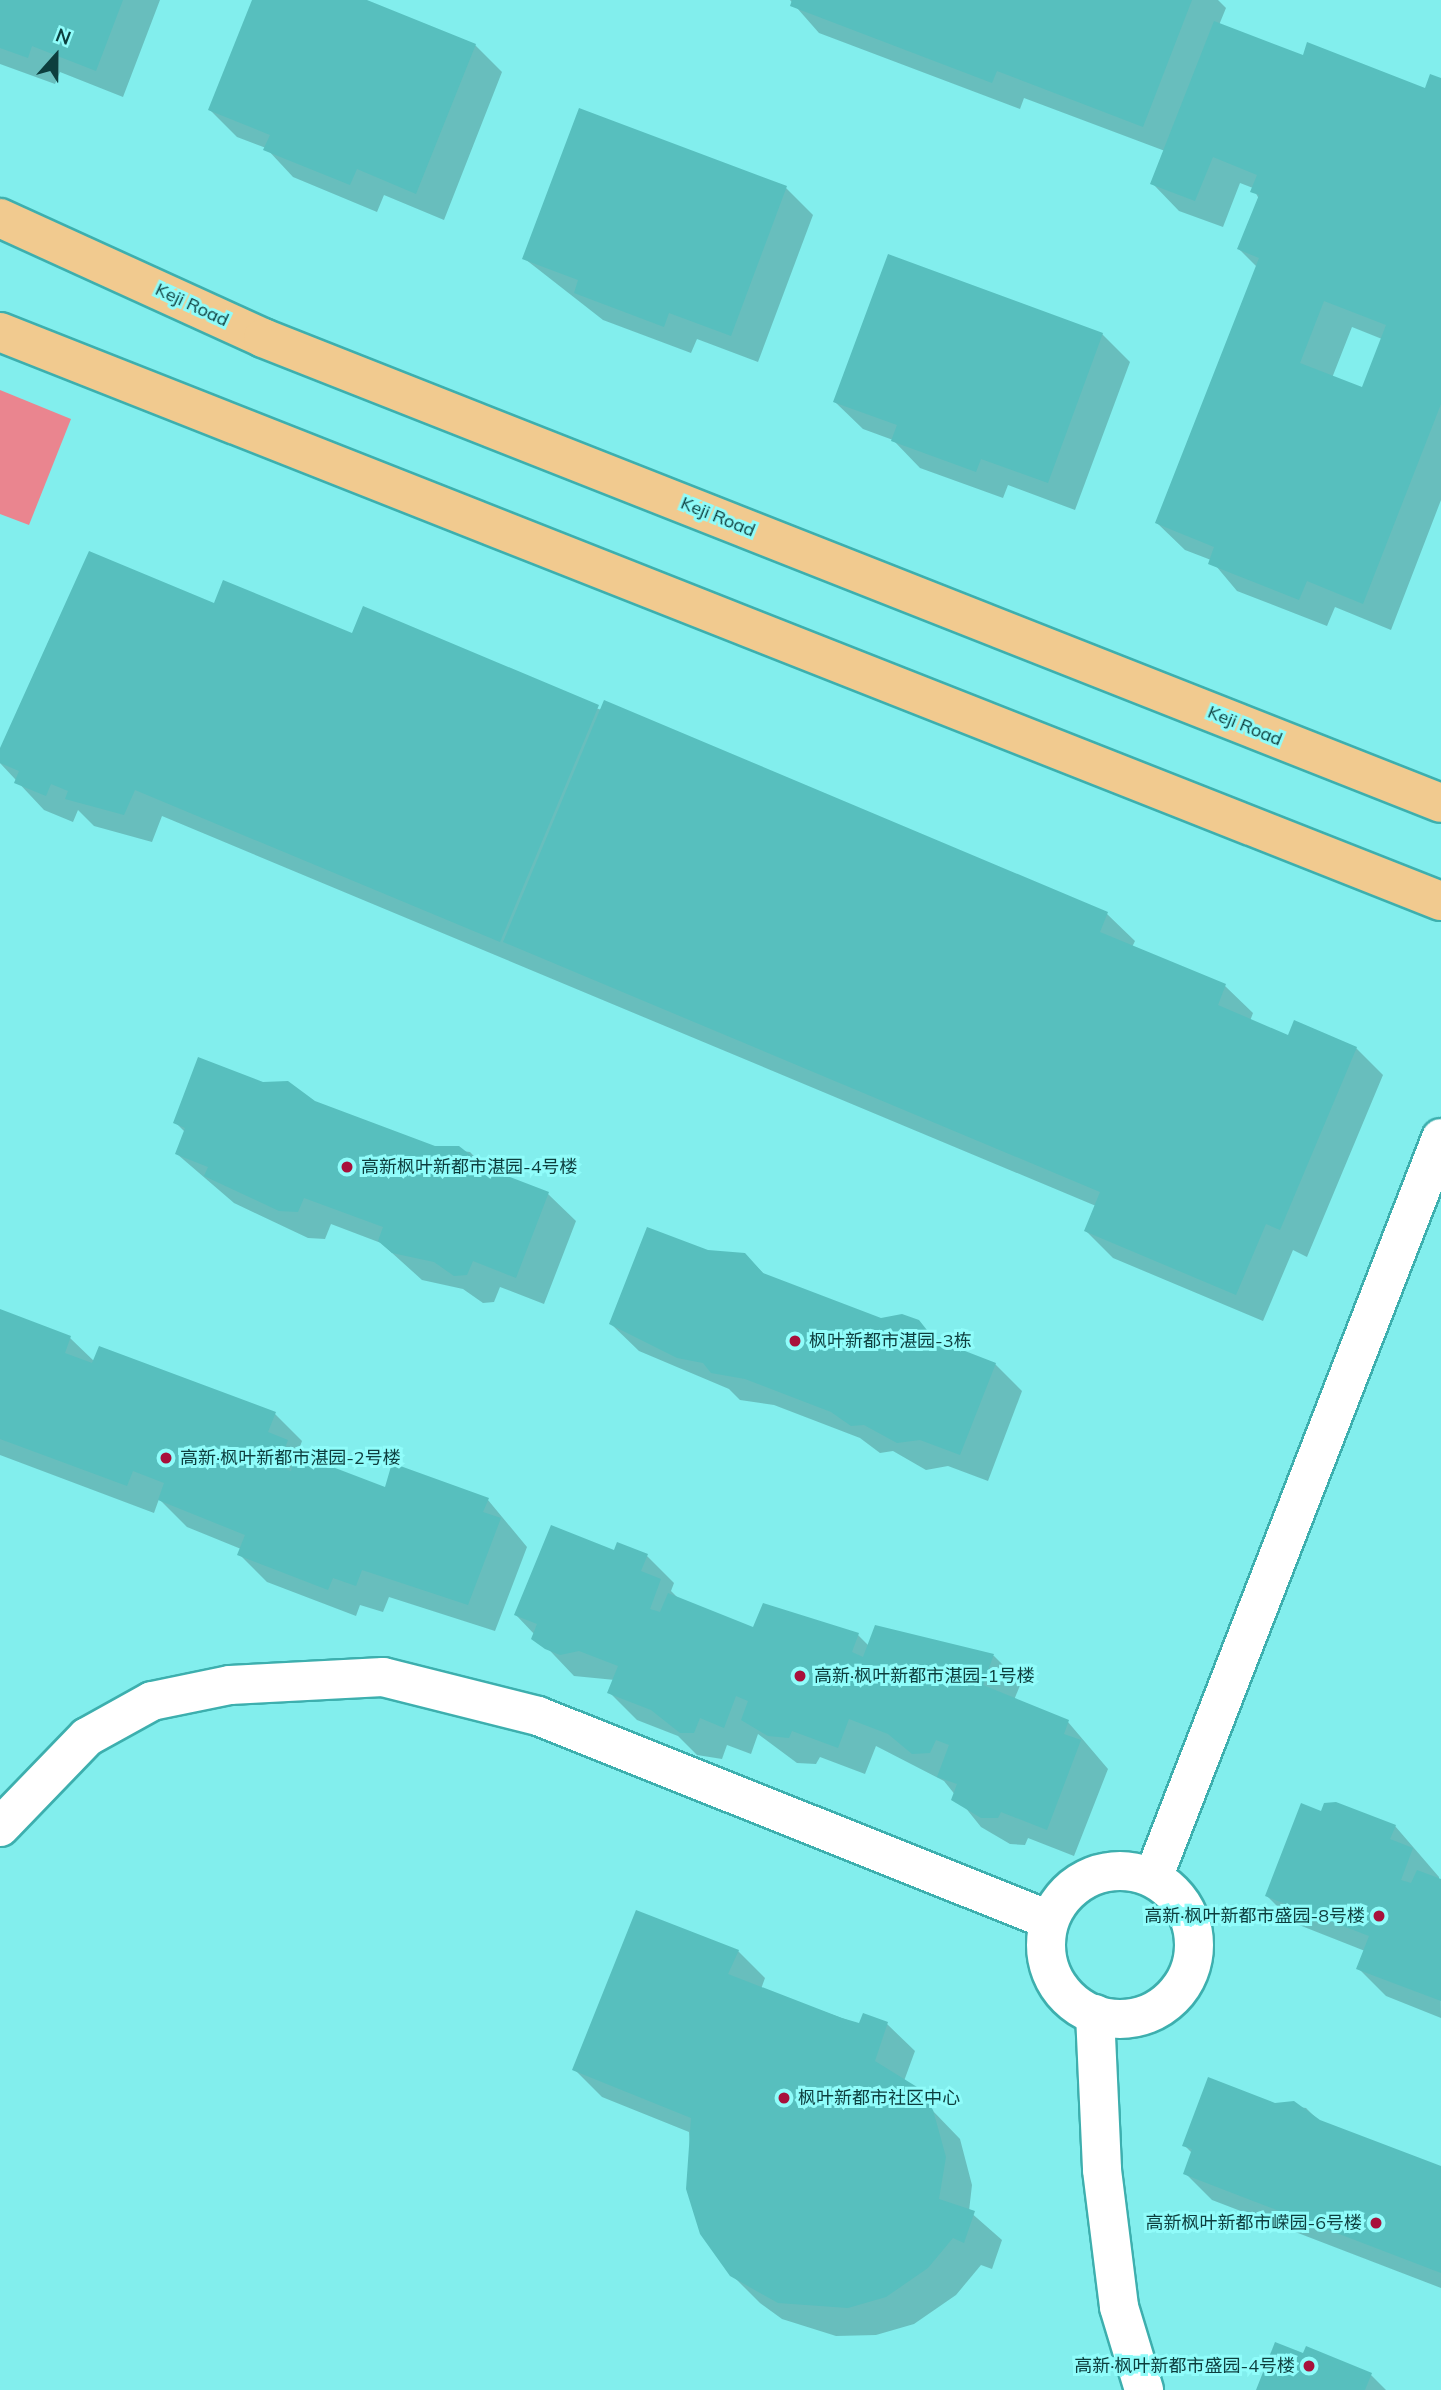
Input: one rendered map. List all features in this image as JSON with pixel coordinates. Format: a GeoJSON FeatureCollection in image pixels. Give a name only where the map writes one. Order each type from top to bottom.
{"type":"FeatureCollection","features":[{"type":"Feature","properties":{"kind":"main road","name":"Keji Road"},"geometry":{"type":"LineString","coordinates":[[0,218],[263,338],[1441,803]]}},
{"type":"Feature","properties":{"kind":"main road"},"geometry":{"type":"LineString","coordinates":[[0,332],[1441,901]]}},
{"type":"Feature","properties":{"kind":"street"},"geometry":{"type":"LineString","coordinates":[[1153,1878],[1441,1138]]}},
{"type":"Feature","properties":{"kind":"street"},"geometry":{"type":"LineString","coordinates":[[0,1827],[87,1737],[152,1701],[244,1684],[383,1677],[538,1716],[1049,1920]]}},
{"type":"Feature","properties":{"kind":"street"},"geometry":{"type":"LineString","coordinates":[[1103,1872],[1153,1878],[1186,1911],[1194,1934],[1186,1980],[1151,2013],[1128,2019],[1095,2014],[1061,1992],[1049,1970],[1049,1920],[1061,1898],[1103,1872]]}},
{"type":"Feature","properties":{"kind":"street"},"geometry":{"type":"LineString","coordinates":[[1095,2014],[1102,2170],[1119,2307],[1144,2390]]}},
{"type":"Feature","properties":{"kind":"shaded area"},"geometry":{"type":"Polygon","coordinates":[[[0,390],[71,419],[29,525],[0,514],[0,390]]]}},
{"type":"Feature","properties":{"kind":"building"},"geometry":{"type":"Polygon","coordinates":[[[0,0],[123,0],[96,71],[32,46],[28,58],[0,48],[0,0]]]}},
{"type":"Feature","properties":{"kind":"building"},"geometry":{"type":"Polygon","coordinates":[[[252,0],[367,0],[476,44],[416,194],[357,169],[350,185],[263,150],[270,135],[208,110],[252,0]]]}},
{"type":"Feature","properties":{"kind":"building"},"geometry":{"type":"Polygon","coordinates":[[[792,0],[1192,0],[1143,127],[997,71],[992,83],[790,6],[792,0]]]}},
{"type":"Feature","properties":{"kind":"building"},"geometry":{"type":"Polygon","coordinates":[[[1214,21],[1303,55],[1307,42],[1425,88],[1430,74],[1441,78],[1441,404],[1363,604],[1307,581],[1299,600],[1208,564],[1214,547],[1155,523],[1259,258],[1237,249],[1259,195],[1250,192],[1257,175],[1213,157],[1195,201],[1150,184],[1214,21]],[[1324,301],[1300,363],[1362,387],[1386,325],[1324,301]]]}},
{"type":"Feature","properties":{"kind":"building"},"geometry":{"type":"Polygon","coordinates":[[[579,108],[787,186],[731,336],[669,313],[664,327],[574,293],[578,280],[522,259],[579,108]]]}},
{"type":"Feature","properties":{"kind":"building"},"geometry":{"type":"Polygon","coordinates":[[[888,254],[1103,333],[1048,483],[981,459],[976,472],[891,441],[897,425],[833,402],[888,254]]]}},
{"type":"Feature","properties":{"kind":"building"},"geometry":{"type":"Polygon","coordinates":[[[89,551],[214,603],[223,580],[352,633],[363,606],[599,705],[500,942],[135,790],[124,815],[65,799],[68,791],[51,784],[46,796],[14,783],[19,771],[0,763],[0,748],[89,551]]]}},
{"type":"Feature","properties":{"kind":"building"},"geometry":{"type":"Polygon","coordinates":[[[604,700],[1108,912],[1100,932],[1226,984],[1218,1005],[1288,1035],[1294,1020],[1357,1047],[1280,1230],[1266,1224],[1236,1295],[1084,1231],[1100,1192],[503,942],[604,700]]]}},
{"type":"Feature","properties":{"kind":"building","name":"高新枫叶新都市湛园-4号楼"},"geometry":{"type":"Polygon","coordinates":[[[198,1057],[263,1082],[288,1081],[315,1101],[435,1146],[459,1146],[487,1168],[549,1192],[516,1278],[473,1261],[467,1275],[454,1276],[434,1262],[392,1253],[378,1241],[383,1227],[304,1198],[298,1212],[279,1211],[204,1176],[208,1167],[175,1154],[185,1128],[173,1123],[198,1057]]]}},
{"type":"Feature","properties":{"kind":"building","name":"枫叶新都市湛园-3栋"},"geometry":{"type":"Polygon","coordinates":[[[647,1227],[708,1250],[745,1253],[763,1273],[881,1318],[902,1314],[919,1320],[934,1339],[996,1363],[960,1455],[920,1440],[897,1443],[864,1425],[851,1426],[831,1412],[745,1379],[711,1373],[703,1363],[677,1358],[609,1324],[647,1227]]]}},
{"type":"Feature","properties":{"kind":"building","name":"高新·枫叶新都市湛园-2号楼"},"geometry":{"type":"Polygon","coordinates":[[[0,1309],[71,1336],[65,1353],[92,1363],[99,1346],[276,1412],[268,1432],[288,1440],[278,1466],[291,1471],[296,1453],[385,1487],[392,1463],[489,1498],[483,1512],[501,1518],[468,1605],[362,1570],[356,1586],[333,1578],[328,1590],[237,1555],[245,1535],[158,1500],[164,1483],[133,1471],[127,1486],[0,1439],[0,1309]]]}},
{"type":"Feature","properties":{"kind":"building","name":"高新·枫叶新都市湛园-1号楼"},"geometry":{"type":"Polygon","coordinates":[[[551,1525],[614,1550],[617,1542],[648,1554],[641,1571],[661,1579],[650,1609],[660,1612],[668,1593],[753,1627],[763,1603],[859,1633],[852,1652],[863,1657],[875,1625],[994,1654],[983,1685],[1069,1720],[1064,1734],[1081,1740],[1047,1830],[1001,1812],[998,1818],[981,1818],[951,1800],[957,1784],[937,1777],[949,1745],[936,1740],[930,1753],[912,1754],[888,1734],[849,1719],[838,1748],[792,1731],[789,1738],[768,1736],[741,1720],[748,1701],[736,1696],[724,1728],[700,1718],[694,1733],[680,1733],[651,1710],[607,1693],[618,1666],[579,1651],[560,1655],[545,1649],[531,1639],[537,1624],[514,1615],[551,1525]]]}},
{"type":"Feature","properties":{"kind":"building","name":"高新·枫叶新都市盛园-8号楼"},"geometry":{"type":"Polygon","coordinates":[[[1336,1802],[1396,1825],[1390,1839],[1413,1848],[1401,1880],[1411,1883],[1417,1870],[1441,1879],[1441,2001],[1356,1969],[1369,1936],[1265,1896],[1301,1803],[1321,1811],[1324,1803],[1336,1802]]]}},
{"type":"Feature","properties":{"kind":"building","name":"枫叶新都市社区中心"},"geometry":{"type":"Polygon","coordinates":[[[636,1910],[739,1950],[728,1974],[842,2018],[859,2023],[863,2013],[888,2022],[875,2061],[917,2087],[933,2110],[946,2157],[939,2199],[975,2211],[964,2243],[953,2238],[928,2268],[886,2297],[848,2308],[778,2303],[730,2276],[700,2234],[686,2189],[691,2118],[572,2070],[636,1910]]]}},
{"type":"Feature","properties":{"kind":"building","name":"高新枫叶新都市嵘园-6号楼"},"geometry":{"type":"Polygon","coordinates":[[[1208,2077],[1275,2103],[1294,2101],[1320,2120],[1441,2166],[1441,2273],[1183,2174],[1192,2149],[1182,2146],[1208,2077]]]}},
{"type":"Feature","properties":{"kind":"building","name":"高新·枫叶新都市盛园-4号楼"},"geometry":{"type":"Polygon","coordinates":[[[1275,2342],[1303,2353],[1306,2346],[1372,2373],[1365,2390],[1256,2390],[1275,2342]]]}},
{"type":"Feature","properties":{"kind":"place","name":"高新枫叶新都市湛园-4号楼"},"geometry":{"type":"Point","coordinates":[347,1167]}},
{"type":"Feature","properties":{"kind":"place","name":"枫叶新都市湛园-3栋"},"geometry":{"type":"Point","coordinates":[795,1341]}},
{"type":"Feature","properties":{"kind":"place","name":"高新·枫叶新都市湛园-2号楼"},"geometry":{"type":"Point","coordinates":[166,1458]}},
{"type":"Feature","properties":{"kind":"place","name":"高新·枫叶新都市湛园-1号楼"},"geometry":{"type":"Point","coordinates":[800,1676]}},
{"type":"Feature","properties":{"kind":"place","name":"高新·枫叶新都市盛园-8号楼"},"geometry":{"type":"Point","coordinates":[1379,1916]}},
{"type":"Feature","properties":{"kind":"place","name":"枫叶新都市社区中心"},"geometry":{"type":"Point","coordinates":[784,2098]}},
{"type":"Feature","properties":{"kind":"place","name":"高新枫叶新都市嵘园-6号楼"},"geometry":{"type":"Point","coordinates":[1376,2223]}},
{"type":"Feature","properties":{"kind":"place","name":"高新·枫叶新都市盛园-4号楼"},"geometry":{"type":"Point","coordinates":[1309,2366]}}]}
